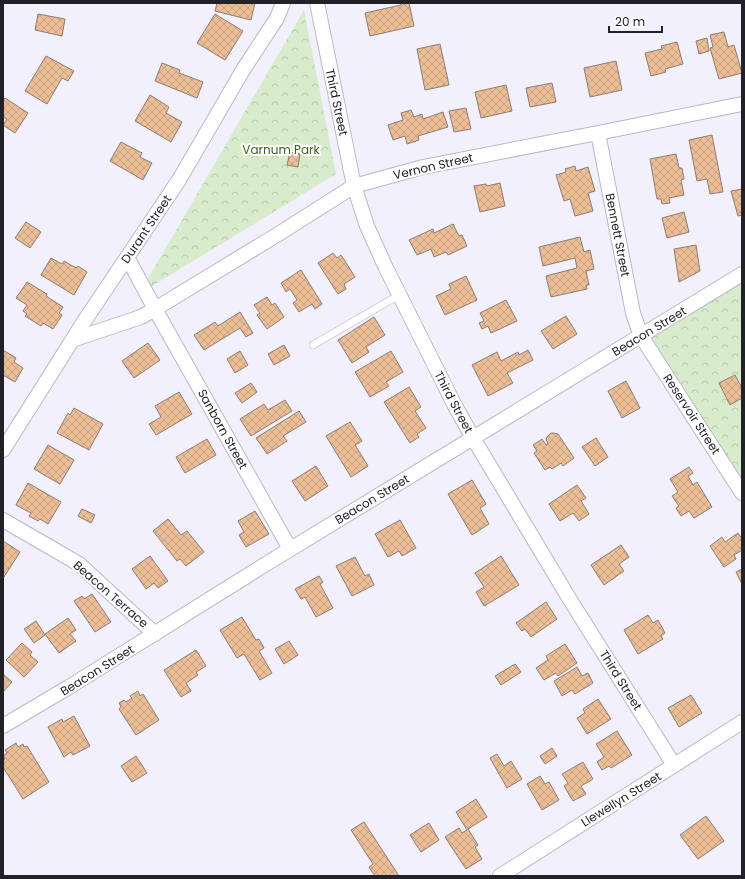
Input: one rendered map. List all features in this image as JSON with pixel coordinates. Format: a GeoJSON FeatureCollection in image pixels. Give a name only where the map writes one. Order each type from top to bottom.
{"type":"FeatureCollection","features":[{"type":"Feature","properties":{"kind":"street","name":"Durant Street"},"geometry":{"type":"LineString","coordinates":[[3,450],[72,340],[179,180],[243,70],[277,18],[283,3]]}},
{"type":"Feature","properties":{"kind":"street","name":"Third Street"},"geometry":{"type":"LineString","coordinates":[[317,3],[354,186],[369,231],[385,266],[454,404],[473,438],[572,603],[674,765]]}},
{"type":"Feature","properties":{"kind":"street","name":"Vernon Street"},"geometry":{"type":"LineString","coordinates":[[72,340],[140,317],[156,309],[354,186],[423,167],[742,104]]}},
{"type":"Feature","properties":{"kind":"street","name":"Bennett Street"},"geometry":{"type":"LineString","coordinates":[[598,133],[633,313],[641,336]]}},
{"type":"Feature","properties":{"kind":"street"},"geometry":{"type":"LineString","coordinates":[[127,257],[156,309]]}},
{"type":"Feature","properties":{"kind":"street","name":"Beacon Street"},"geometry":{"type":"LineString","coordinates":[[3,726],[76,683],[290,549],[742,274]]}},
{"type":"Feature","properties":{"kind":"street","name":"Sanborn Street"},"geometry":{"type":"LineString","coordinates":[[156,309],[290,549]]}},
{"type":"Feature","properties":{"kind":"street","name":"Reservoir Street"},"geometry":{"type":"LineString","coordinates":[[641,336],[742,493]]}},
{"type":"Feature","properties":{"kind":"street","name":"Beacon Terrace"},"geometry":{"type":"LineString","coordinates":[[3,520],[79,564],[155,634]]}},
{"type":"Feature","properties":{"kind":"street","name":"Llewellyn Street"},"geometry":{"type":"LineString","coordinates":[[500,876],[742,722]]}},
{"type":"Feature","properties":{"kind":"lane"},"geometry":{"type":"LineString","coordinates":[[313,345],[399,295]]}},
{"type":"Feature","properties":{"kind":"green space","name":"Varnum Park"},"geometry":{"type":"Polygon","coordinates":[[[304,10],[336,174],[139,294],[304,10]]]}},
{"type":"Feature","properties":{"kind":"green space"},"geometry":{"type":"Polygon","coordinates":[[[742,274],[742,493],[641,336],[742,274]]]}},
{"type":"Feature","properties":{"kind":"building"},"geometry":{"type":"Polygon","coordinates":[[[217,3],[255,3],[251,20],[215,11],[217,3]]]}},
{"type":"Feature","properties":{"kind":"building"},"geometry":{"type":"Polygon","coordinates":[[[401,3],[409,3],[414,26],[370,36],[365,13],[401,5],[401,3]]]}},
{"type":"Feature","properties":{"kind":"building"},"geometry":{"type":"Polygon","coordinates":[[[38,14],[65,19],[62,36],[35,30],[38,14]]]}},
{"type":"Feature","properties":{"kind":"building"},"geometry":{"type":"Polygon","coordinates":[[[215,14],[243,31],[225,60],[197,43],[215,14]]]}},
{"type":"Feature","properties":{"kind":"building"},"geometry":{"type":"Polygon","coordinates":[[[724,32],[728,47],[734,45],[742,73],[719,79],[710,48],[713,47],[710,35],[724,32]]]}},
{"type":"Feature","properties":{"kind":"building"},"geometry":{"type":"Polygon","coordinates":[[[707,38],[709,51],[699,54],[696,41],[707,38]]]}},
{"type":"Feature","properties":{"kind":"building"},"geometry":{"type":"Polygon","coordinates":[[[677,42],[683,64],[665,69],[666,72],[651,76],[645,53],[662,49],[661,46],[677,42]]]}},
{"type":"Feature","properties":{"kind":"building"},"geometry":{"type":"Polygon","coordinates":[[[440,44],[449,85],[425,90],[417,49],[440,44]]]}},
{"type":"Feature","properties":{"kind":"building"},"geometry":{"type":"Polygon","coordinates":[[[46,56],[74,71],[68,81],[62,78],[47,104],[25,91],[46,56]]]}},
{"type":"Feature","properties":{"kind":"building"},"geometry":{"type":"Polygon","coordinates":[[[616,61],[622,90],[590,97],[584,68],[616,61]]]}},
{"type":"Feature","properties":{"kind":"building"},"geometry":{"type":"Polygon","coordinates":[[[162,63],[180,70],[179,73],[203,82],[197,98],[155,81],[162,63]]]}},
{"type":"Feature","properties":{"kind":"building"},"geometry":{"type":"Polygon","coordinates":[[[552,83],[556,102],[530,107],[526,88],[552,83]]]}},
{"type":"Feature","properties":{"kind":"building"},"geometry":{"type":"Polygon","coordinates":[[[506,85],[512,111],[481,118],[475,92],[506,85]]]}},
{"type":"Feature","properties":{"kind":"building"},"geometry":{"type":"Polygon","coordinates":[[[150,95],[169,107],[166,113],[182,122],[171,142],[135,121],[150,95]]]}},
{"type":"Feature","properties":{"kind":"building"},"geometry":{"type":"Polygon","coordinates":[[[5,98],[28,113],[15,133],[3,125],[7,119],[3,117],[3,100],[5,98]]]}},
{"type":"Feature","properties":{"kind":"building"},"geometry":{"type":"Polygon","coordinates":[[[466,108],[471,129],[454,132],[449,111],[466,108]]]}},
{"type":"Feature","properties":{"kind":"building"},"geometry":{"type":"Polygon","coordinates":[[[411,110],[414,117],[422,114],[423,119],[443,112],[448,127],[418,136],[419,140],[407,144],[405,136],[393,140],[388,125],[403,120],[401,113],[411,110]]]}},
{"type":"Feature","properties":{"kind":"building"},"geometry":{"type":"Polygon","coordinates":[[[712,135],[723,192],[710,194],[707,179],[697,181],[689,140],[712,135]]]}},
{"type":"Feature","properties":{"kind":"building"},"geometry":{"type":"Polygon","coordinates":[[[121,142],[142,153],[140,157],[152,163],[143,180],[110,161],[121,142]]]}},
{"type":"Feature","properties":{"kind":"building"},"geometry":{"type":"Polygon","coordinates":[[[290,152],[300,154],[298,167],[287,165],[290,152]]]}},
{"type":"Feature","properties":{"kind":"building"},"geometry":{"type":"Polygon","coordinates":[[[676,154],[679,168],[682,168],[684,179],[681,180],[684,195],[669,198],[670,203],[662,204],[661,199],[657,199],[650,159],[676,154]]]}},
{"type":"Feature","properties":{"kind":"building"},"geometry":{"type":"Polygon","coordinates":[[[575,166],[576,171],[588,167],[595,191],[588,193],[593,211],[575,216],[570,199],[564,201],[556,175],[566,172],[565,169],[575,166]]]}},
{"type":"Feature","properties":{"kind":"building"},"geometry":{"type":"Polygon","coordinates":[[[500,183],[505,206],[480,212],[474,186],[486,184],[487,186],[500,183]]]}},
{"type":"Feature","properties":{"kind":"building"},"geometry":{"type":"Polygon","coordinates":[[[742,189],[742,215],[738,216],[731,191],[742,189]]]}},
{"type":"Feature","properties":{"kind":"building"},"geometry":{"type":"Polygon","coordinates":[[[684,212],[689,232],[667,238],[662,218],[684,212]]]}},
{"type":"Feature","properties":{"kind":"building"},"geometry":{"type":"Polygon","coordinates":[[[26,222],[41,232],[30,248],[15,238],[26,222]]]}},
{"type":"Feature","properties":{"kind":"building"},"geometry":{"type":"Polygon","coordinates":[[[453,224],[459,236],[462,235],[467,246],[448,255],[446,252],[434,257],[431,249],[417,255],[409,240],[433,229],[434,233],[453,224]]]}},
{"type":"Feature","properties":{"kind":"building"},"geometry":{"type":"Polygon","coordinates":[[[580,237],[584,252],[590,250],[594,269],[586,271],[589,285],[586,285],[587,289],[551,297],[546,276],[577,268],[575,258],[543,266],[539,247],[580,237]]]}},
{"type":"Feature","properties":{"kind":"building"},"geometry":{"type":"Polygon","coordinates":[[[696,245],[700,271],[679,282],[674,249],[696,245]]]}},
{"type":"Feature","properties":{"kind":"building"},"geometry":{"type":"Polygon","coordinates":[[[333,253],[337,258],[341,255],[355,277],[344,284],[346,289],[338,294],[318,263],[333,253]]]}},
{"type":"Feature","properties":{"kind":"building"},"geometry":{"type":"Polygon","coordinates":[[[51,258],[62,264],[64,261],[76,268],[78,266],[87,272],[74,295],[41,275],[51,258]]]}},
{"type":"Feature","properties":{"kind":"building"},"geometry":{"type":"Polygon","coordinates":[[[301,270],[322,304],[315,309],[312,304],[299,312],[293,303],[297,300],[290,289],[286,292],[281,283],[301,270]]]}},
{"type":"Feature","properties":{"kind":"building"},"geometry":{"type":"Polygon","coordinates":[[[466,276],[477,300],[445,315],[436,296],[451,289],[449,284],[466,276]]]}},
{"type":"Feature","properties":{"kind":"building"},"geometry":{"type":"Polygon","coordinates":[[[27,282],[47,294],[46,296],[63,307],[59,313],[62,315],[53,329],[43,323],[41,326],[25,316],[27,314],[23,311],[27,305],[16,298],[27,282]]]}},
{"type":"Feature","properties":{"kind":"building"},"geometry":{"type":"Polygon","coordinates":[[[267,297],[272,305],[275,303],[284,317],[267,329],[257,315],[260,313],[254,305],[267,297]]]}},
{"type":"Feature","properties":{"kind":"building"},"geometry":{"type":"Polygon","coordinates":[[[506,300],[517,321],[491,333],[488,326],[482,329],[479,323],[484,321],[480,313],[506,300]]]}},
{"type":"Feature","properties":{"kind":"building"},"geometry":{"type":"Polygon","coordinates":[[[240,312],[253,333],[246,337],[240,328],[204,350],[194,335],[215,322],[218,326],[240,312]]]}},
{"type":"Feature","properties":{"kind":"building"},"geometry":{"type":"Polygon","coordinates":[[[566,316],[577,334],[553,349],[541,331],[566,316]]]}},
{"type":"Feature","properties":{"kind":"building"},"geometry":{"type":"Polygon","coordinates":[[[374,317],[385,335],[366,347],[369,352],[352,363],[338,340],[374,317]]]}},
{"type":"Feature","properties":{"kind":"building"},"geometry":{"type":"Polygon","coordinates":[[[148,343],[160,360],[134,378],[122,361],[148,343]]]}},
{"type":"Feature","properties":{"kind":"building"},"geometry":{"type":"Polygon","coordinates":[[[284,345],[290,356],[274,365],[268,354],[284,345]]]}},
{"type":"Feature","properties":{"kind":"building"},"geometry":{"type":"Polygon","coordinates":[[[3,350],[16,358],[14,362],[23,368],[15,382],[3,375],[3,350]]]}},
{"type":"Feature","properties":{"kind":"building"},"geometry":{"type":"Polygon","coordinates":[[[528,350],[533,360],[507,373],[513,383],[488,396],[472,365],[497,352],[501,361],[518,352],[519,355],[528,350]]]}},
{"type":"Feature","properties":{"kind":"building"},"geometry":{"type":"Polygon","coordinates":[[[240,351],[248,365],[235,373],[227,359],[240,351]]]}},
{"type":"Feature","properties":{"kind":"building"},"geometry":{"type":"Polygon","coordinates":[[[391,351],[403,372],[386,382],[389,386],[370,397],[355,372],[391,351]]]}},
{"type":"Feature","properties":{"kind":"building"},"geometry":{"type":"Polygon","coordinates":[[[735,375],[742,388],[742,398],[730,405],[719,383],[735,375]]]}},
{"type":"Feature","properties":{"kind":"building"},"geometry":{"type":"Polygon","coordinates":[[[626,381],[640,408],[622,418],[608,391],[626,381]]]}},
{"type":"Feature","properties":{"kind":"building"},"geometry":{"type":"Polygon","coordinates":[[[251,383],[257,392],[242,403],[235,393],[251,383]]]}},
{"type":"Feature","properties":{"kind":"building"},"geometry":{"type":"Polygon","coordinates":[[[409,387],[421,407],[415,411],[426,428],[417,434],[419,437],[410,443],[384,402],[409,387]]]}},
{"type":"Feature","properties":{"kind":"building"},"geometry":{"type":"Polygon","coordinates":[[[179,392],[192,414],[156,435],[149,424],[161,417],[155,406],[179,392]]]}},
{"type":"Feature","properties":{"kind":"building"},"geometry":{"type":"Polygon","coordinates":[[[285,400],[292,411],[251,436],[240,419],[264,404],[268,410],[285,400]]]}},
{"type":"Feature","properties":{"kind":"building"},"geometry":{"type":"Polygon","coordinates":[[[74,408],[103,424],[89,450],[57,433],[68,413],[70,415],[74,408]]]}},
{"type":"Feature","properties":{"kind":"building"},"geometry":{"type":"Polygon","coordinates":[[[299,411],[306,422],[283,436],[287,441],[267,454],[256,438],[299,411]]]}},
{"type":"Feature","properties":{"kind":"building"},"geometry":{"type":"Polygon","coordinates":[[[350,422],[362,441],[355,445],[368,466],[351,477],[326,436],[350,422]]]}},
{"type":"Feature","properties":{"kind":"building"},"geometry":{"type":"Polygon","coordinates":[[[551,433],[558,434],[574,458],[563,466],[561,463],[552,469],[550,467],[545,470],[534,453],[537,451],[533,445],[542,439],[546,445],[548,443],[546,440],[547,437],[551,433]]]}},
{"type":"Feature","properties":{"kind":"building"},"geometry":{"type":"Polygon","coordinates":[[[596,438],[608,457],[595,466],[582,447],[596,438]]]}},
{"type":"Feature","properties":{"kind":"building"},"geometry":{"type":"Polygon","coordinates":[[[207,439],[216,455],[185,473],[176,457],[207,439]]]}},
{"type":"Feature","properties":{"kind":"building"},"geometry":{"type":"Polygon","coordinates":[[[48,445],[74,460],[60,484],[34,469],[48,445]]]}},
{"type":"Feature","properties":{"kind":"building"},"geometry":{"type":"Polygon","coordinates":[[[316,466],[328,486],[305,501],[292,481],[316,466]]]}},
{"type":"Feature","properties":{"kind":"building"},"geometry":{"type":"Polygon","coordinates":[[[689,467],[693,473],[688,476],[693,485],[697,482],[712,507],[694,518],[689,511],[681,516],[676,508],[679,506],[672,496],[678,492],[670,479],[689,467]]]}},
{"type":"Feature","properties":{"kind":"building"},"geometry":{"type":"Polygon","coordinates":[[[472,480],[486,504],[480,508],[489,524],[472,535],[448,494],[472,480]]]}},
{"type":"Feature","properties":{"kind":"building"},"geometry":{"type":"Polygon","coordinates":[[[28,483],[61,502],[48,524],[40,519],[38,521],[29,516],[31,513],[16,505],[28,483]]]}},
{"type":"Feature","properties":{"kind":"building"},"geometry":{"type":"Polygon","coordinates":[[[577,485],[586,498],[581,501],[589,514],[579,521],[573,513],[560,521],[549,504],[577,485]]]}},
{"type":"Feature","properties":{"kind":"building"},"geometry":{"type":"Polygon","coordinates":[[[82,509],[95,515],[91,523],[78,516],[82,509]]]}},
{"type":"Feature","properties":{"kind":"building"},"geometry":{"type":"Polygon","coordinates":[[[255,511],[269,534],[246,547],[239,535],[244,532],[238,521],[255,511]]]}},
{"type":"Feature","properties":{"kind":"building"},"geometry":{"type":"Polygon","coordinates":[[[168,519],[181,535],[187,531],[204,552],[186,566],[180,559],[177,561],[153,531],[168,519]]]}},
{"type":"Feature","properties":{"kind":"building"},"geometry":{"type":"Polygon","coordinates":[[[400,520],[416,548],[402,556],[399,551],[388,557],[375,534],[400,520]]]}},
{"type":"Feature","properties":{"kind":"building"},"geometry":{"type":"Polygon","coordinates":[[[738,533],[742,539],[742,550],[734,555],[736,559],[724,567],[710,546],[722,537],[725,542],[738,533]]]}},
{"type":"Feature","properties":{"kind":"building"},"geometry":{"type":"Polygon","coordinates":[[[3,541],[20,552],[4,577],[3,576],[3,541]]]}},
{"type":"Feature","properties":{"kind":"building"},"geometry":{"type":"Polygon","coordinates":[[[621,545],[629,557],[619,564],[624,571],[604,585],[591,565],[621,545]]]}},
{"type":"Feature","properties":{"kind":"building"},"geometry":{"type":"Polygon","coordinates":[[[150,556],[168,581],[158,588],[154,583],[146,589],[132,569],[150,556]]]}},
{"type":"Feature","properties":{"kind":"building"},"geometry":{"type":"Polygon","coordinates":[[[501,556],[519,585],[484,606],[476,592],[484,587],[475,573],[501,556]]]}},
{"type":"Feature","properties":{"kind":"building"},"geometry":{"type":"Polygon","coordinates":[[[355,557],[365,576],[369,574],[374,585],[352,596],[336,566],[355,557]]]}},
{"type":"Feature","properties":{"kind":"building"},"geometry":{"type":"Polygon","coordinates":[[[742,569],[742,584],[736,572],[742,569]]]}},
{"type":"Feature","properties":{"kind":"building"},"geometry":{"type":"Polygon","coordinates":[[[319,576],[323,582],[320,584],[333,608],[316,617],[305,597],[301,599],[295,589],[319,576]]]}},
{"type":"Feature","properties":{"kind":"building"},"geometry":{"type":"Polygon","coordinates":[[[92,594],[111,622],[95,632],[74,601],[82,596],[84,599],[92,594]]]}},
{"type":"Feature","properties":{"kind":"building"},"geometry":{"type":"Polygon","coordinates":[[[546,602],[557,619],[531,637],[525,629],[522,631],[516,623],[546,602]]]}},
{"type":"Feature","properties":{"kind":"building"},"geometry":{"type":"Polygon","coordinates":[[[648,615],[653,623],[658,620],[665,633],[661,636],[663,639],[638,654],[624,630],[648,615]]]}},
{"type":"Feature","properties":{"kind":"building"},"geometry":{"type":"Polygon","coordinates":[[[242,617],[256,640],[259,639],[264,648],[259,651],[272,673],[260,680],[244,654],[237,658],[220,630],[242,617]]]}},
{"type":"Feature","properties":{"kind":"building"},"geometry":{"type":"Polygon","coordinates":[[[68,618],[76,630],[70,634],[76,641],[59,653],[45,634],[68,618]]]}},
{"type":"Feature","properties":{"kind":"building"},"geometry":{"type":"Polygon","coordinates":[[[36,621],[45,635],[34,643],[24,629],[36,621]]]}},
{"type":"Feature","properties":{"kind":"building"},"geometry":{"type":"Polygon","coordinates":[[[289,641],[298,655],[284,664],[275,649],[289,641]]]}},
{"type":"Feature","properties":{"kind":"building"},"geometry":{"type":"Polygon","coordinates":[[[22,643],[32,652],[30,655],[38,662],[24,677],[6,660],[22,643]]]}},
{"type":"Feature","properties":{"kind":"building"},"geometry":{"type":"Polygon","coordinates":[[[565,644],[577,663],[558,676],[556,673],[544,680],[536,668],[548,660],[546,656],[565,644]]]}},
{"type":"Feature","properties":{"kind":"building"},"geometry":{"type":"Polygon","coordinates":[[[196,650],[206,666],[196,672],[198,675],[186,683],[191,691],[181,697],[164,670],[196,650]]]}},
{"type":"Feature","properties":{"kind":"building"},"geometry":{"type":"Polygon","coordinates":[[[515,664],[521,672],[501,685],[495,676],[515,664]]]}},
{"type":"Feature","properties":{"kind":"building"},"geometry":{"type":"Polygon","coordinates":[[[577,667],[582,676],[588,673],[593,683],[575,694],[572,690],[562,696],[554,681],[577,667]]]}},
{"type":"Feature","properties":{"kind":"building"},"geometry":{"type":"Polygon","coordinates":[[[3,674],[12,682],[3,692],[3,674]]]}},
{"type":"Feature","properties":{"kind":"building"},"geometry":{"type":"Polygon","coordinates":[[[138,691],[140,696],[143,694],[159,720],[136,735],[119,709],[121,707],[119,703],[124,700],[126,702],[132,698],[130,696],[138,691]]]}},
{"type":"Feature","properties":{"kind":"building"},"geometry":{"type":"Polygon","coordinates":[[[691,695],[702,713],[679,727],[668,708],[691,695]]]}},
{"type":"Feature","properties":{"kind":"building"},"geometry":{"type":"Polygon","coordinates":[[[598,699],[611,719],[587,734],[577,718],[585,713],[583,709],[598,699]]]}},
{"type":"Feature","properties":{"kind":"building"},"geometry":{"type":"Polygon","coordinates":[[[74,716],[90,746],[73,755],[71,752],[64,757],[48,727],[62,719],[63,722],[74,716]]]}},
{"type":"Feature","properties":{"kind":"building"},"geometry":{"type":"Polygon","coordinates":[[[617,731],[632,755],[611,768],[609,766],[602,770],[597,762],[604,757],[596,744],[617,731]]]}},
{"type":"Feature","properties":{"kind":"building"},"geometry":{"type":"Polygon","coordinates":[[[16,743],[18,747],[23,744],[24,747],[27,746],[49,782],[23,799],[3,767],[3,760],[5,759],[3,756],[7,753],[5,750],[16,743]]]}},
{"type":"Feature","properties":{"kind":"building"},"geometry":{"type":"Polygon","coordinates":[[[552,748],[557,756],[545,764],[540,756],[552,748]]]}},
{"type":"Feature","properties":{"kind":"building"},"geometry":{"type":"Polygon","coordinates":[[[497,754],[504,766],[511,761],[522,779],[507,788],[490,758],[497,754]]]}},
{"type":"Feature","properties":{"kind":"building"},"geometry":{"type":"Polygon","coordinates":[[[136,756],[147,773],[132,782],[121,766],[136,756]]]}},
{"type":"Feature","properties":{"kind":"building"},"geometry":{"type":"Polygon","coordinates":[[[583,762],[593,779],[581,786],[586,794],[573,801],[564,786],[568,783],[562,774],[583,762]]]}},
{"type":"Feature","properties":{"kind":"building"},"geometry":{"type":"Polygon","coordinates":[[[540,776],[545,784],[549,782],[559,800],[542,810],[527,784],[540,776]]]}},
{"type":"Feature","properties":{"kind":"building"},"geometry":{"type":"Polygon","coordinates":[[[476,799],[487,817],[468,829],[478,845],[475,847],[482,859],[466,869],[445,837],[459,828],[462,833],[467,830],[456,812],[476,799]]]}},
{"type":"Feature","properties":{"kind":"building"},"geometry":{"type":"Polygon","coordinates":[[[706,816],[724,841],[698,859],[680,835],[706,816]]]}},
{"type":"Feature","properties":{"kind":"building"},"geometry":{"type":"Polygon","coordinates":[[[364,822],[399,876],[375,876],[369,867],[373,864],[351,830],[364,822]]]}},
{"type":"Feature","properties":{"kind":"building"},"geometry":{"type":"Polygon","coordinates":[[[429,823],[439,840],[421,852],[410,835],[429,823]]]}}]}
